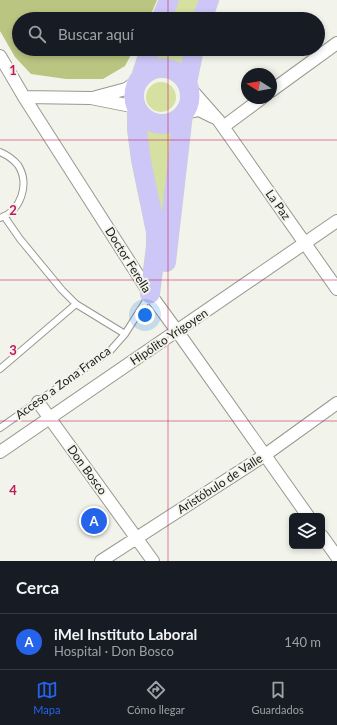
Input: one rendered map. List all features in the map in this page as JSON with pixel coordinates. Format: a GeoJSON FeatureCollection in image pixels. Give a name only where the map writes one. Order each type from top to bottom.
{"type":"FeatureCollection","features":[{"type":"Feature","properties":{"kind":"main road"},"geometry":{"type":"LineString","coordinates":[[164,12],[169,0]]}},
{"type":"Feature","properties":{"kind":"main road"},"geometry":{"type":"LineString","coordinates":[[205,12],[209,0]]}},
{"type":"Feature","properties":{"kind":"main road"},"geometry":{"type":"LineString","coordinates":[[148,56],[134,93],[136,109],[143,118],[160,124],[170,123],[184,114],[190,102],[188,85],[193,56]]}},
{"type":"Feature","properties":{"kind":"main road"},"geometry":{"type":"LineString","coordinates":[[140,79],[152,70],[166,68],[174,70],[182,76],[188,85]]}},
{"type":"Feature","properties":{"kind":"main road","name":"Acceso a Zona Franca"},"geometry":{"type":"LineString","coordinates":[[136,109],[141,160],[156,232],[156,246],[150,294]]}},
{"type":"Feature","properties":{"kind":"main road","name":"Acceso a Zona Franca"},"geometry":{"type":"LineString","coordinates":[[150,294],[161,280],[166,259],[184,114]]}},
{"type":"Feature","properties":{"kind":"street"},"geometry":{"type":"LineString","coordinates":[[325,51],[337,42]]}},
{"type":"Feature","properties":{"kind":"street","name":"Doctor Ferella"},"geometry":{"type":"LineString","coordinates":[[0,56],[24,97],[150,294],[306,513]]}},
{"type":"Feature","properties":{"kind":"street"},"geometry":{"type":"LineString","coordinates":[[277,87],[318,56]]}},
{"type":"Feature","properties":{"kind":"street"},"geometry":{"type":"LineString","coordinates":[[91,98],[117,92],[140,79]]}},
{"type":"Feature","properties":{"kind":"street","name":"La Paz"},"geometry":{"type":"LineString","coordinates":[[188,85],[221,124],[337,289]]}},
{"type":"Feature","properties":{"kind":"street"},"geometry":{"type":"LineString","coordinates":[[24,97],[91,98],[136,109]]}},
{"type":"Feature","properties":{"kind":"street"},"geometry":{"type":"LineString","coordinates":[[221,124],[253,104]]}},
{"type":"Feature","properties":{"kind":"street","name":"La Paz"},"geometry":{"type":"LineString","coordinates":[[184,114],[198,110],[206,112],[221,124]]}},
{"type":"Feature","properties":{"kind":"street","name":"Hipólito Yrigoyen"},"geometry":{"type":"LineString","coordinates":[[0,452],[337,221]]}},
{"type":"Feature","properties":{"kind":"street","name":"Don Bosco"},"geometry":{"type":"LineString","coordinates":[[38,402],[153,561]]}},
{"type":"Feature","properties":{"kind":"street","name":"Aristóbulo de Valle"},"geometry":{"type":"LineString","coordinates":[[101,561],[265,455],[337,403]]}},
{"type":"Feature","properties":{"kind":"street"},"geometry":{"type":"LineString","coordinates":[[325,540],[337,557]]}},
{"type":"Feature","properties":{"kind":"lane"},"geometry":{"type":"LineString","coordinates":[[0,152],[10,157],[18,165],[23,176],[24,188],[21,199],[14,209],[2,217],[62,290],[76,304],[125,334]]}},
{"type":"Feature","properties":{"kind":"lane","name":"Acceso a Zona Franca"},"geometry":{"type":"LineString","coordinates":[[0,428],[95,364],[110,351],[125,334],[150,294]]}},
{"type":"Feature","properties":{"kind":"lane"},"geometry":{"type":"LineString","coordinates":[[0,369],[76,304]]}},
{"type":"Feature","properties":{"kind":"green space"},"geometry":{"type":"Polygon","coordinates":[[[0,0],[157,0],[152,12],[12,12],[12,52],[0,31],[0,0]]]}},
{"type":"Feature","properties":{"kind":"green space"},"geometry":{"type":"Polygon","coordinates":[[[175,0],[200,0],[195,12],[170,12],[175,0]]]}},
{"type":"Feature","properties":{"kind":"green space"},"geometry":{"type":"Polygon","coordinates":[[[130,56],[125,66],[103,79],[66,79],[31,74],[15,57],[130,56]]]}},
{"type":"Feature","properties":{"kind":"green space"},"geometry":{"type":"Polygon","coordinates":[[[153,56],[183,56],[180,68],[159,63],[150,64],[153,56]]]}},
{"type":"Feature","properties":{"kind":"green space"},"geometry":{"type":"Polygon","coordinates":[[[161,82],[172,86],[176,97],[172,108],[161,112],[150,108],[146,97],[150,86],[161,82]]]}},
{"type":"Feature","properties":{"kind":"green space"},"geometry":{"type":"Polygon","coordinates":[[[142,126],[162,131],[173,129],[163,253],[142,126]]]}},
{"type":"Feature","properties":{"kind":"place","name":"iMel Instituto Laboral"},"geometry":{"type":"Point","coordinates":[94,521]}}]}
